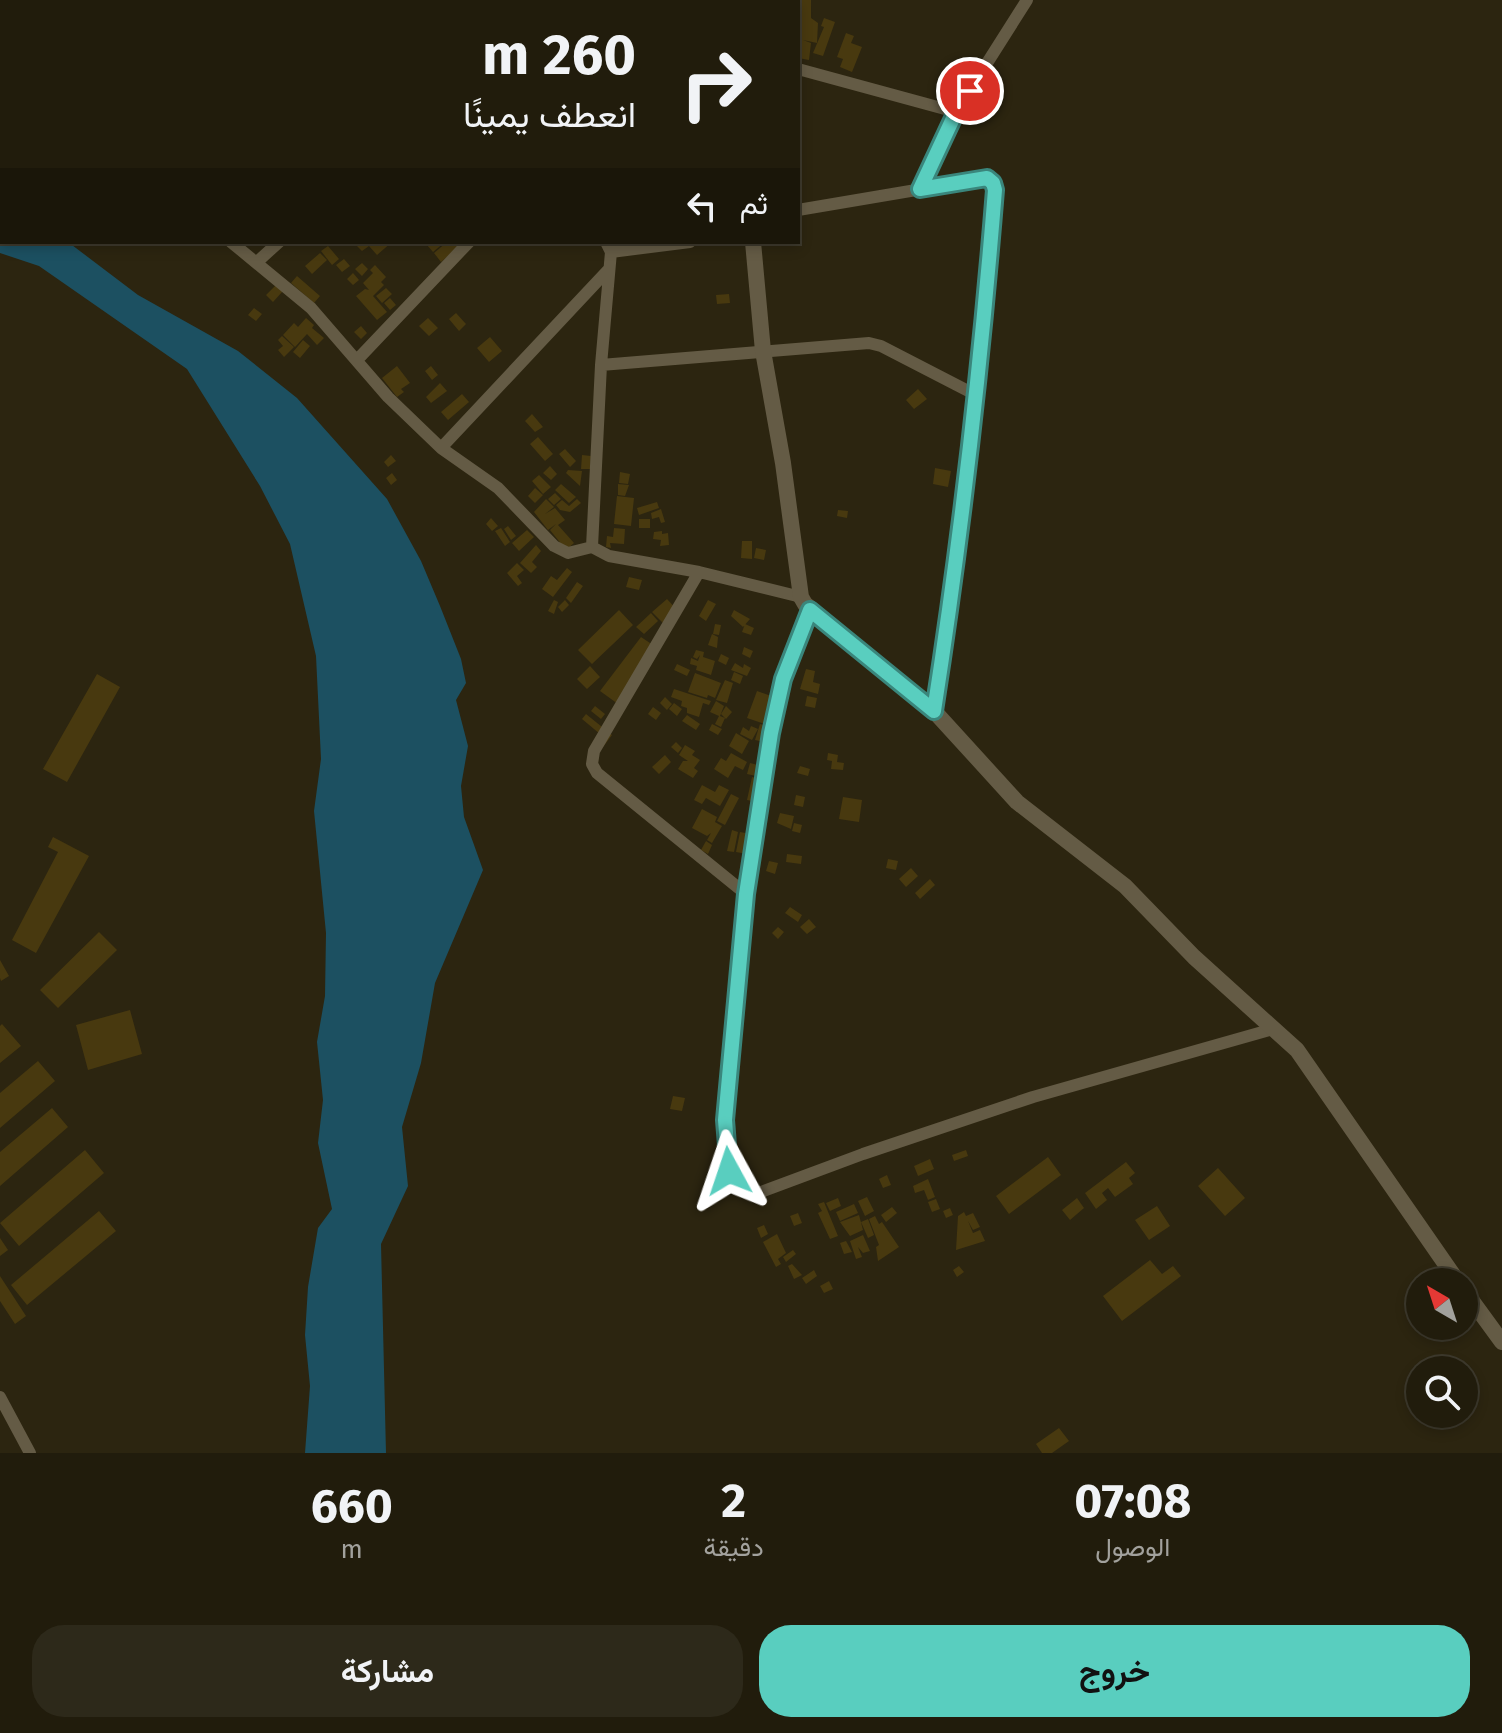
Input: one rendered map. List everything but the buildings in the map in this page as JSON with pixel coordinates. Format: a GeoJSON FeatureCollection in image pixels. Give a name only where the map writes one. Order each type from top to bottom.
{"type":"FeatureCollection","features":[{"type":"Feature","properties":{"kind":"street"},"geometry":{"type":"LineString","coordinates":[[920,189],[956,112],[1027,0]]}},
{"type":"Feature","properties":{"kind":"street"},"geometry":{"type":"LineString","coordinates":[[800,70],[956,112]]}},
{"type":"Feature","properties":{"kind":"street"},"geometry":{"type":"LineString","coordinates":[[800,210],[987,178],[995,190],[957,563],[934,711]]}},
{"type":"Feature","properties":{"kind":"street"},"geometry":{"type":"LineString","coordinates":[[234,244],[311,308],[388,397],[441,448],[498,488],[554,546],[568,553],[592,547],[609,556],[699,572],[806,603],[934,711],[1017,802],[1125,886],[1194,957],[1297,1050],[1448,1268]]}},
{"type":"Feature","properties":{"kind":"street"},"geometry":{"type":"LineString","coordinates":[[257,262],[277,244]]}},
{"type":"Feature","properties":{"kind":"street"},"geometry":{"type":"LineString","coordinates":[[357,360],[467,244]]}},
{"type":"Feature","properties":{"kind":"street"},"geometry":{"type":"LineString","coordinates":[[592,547],[608,247],[657,244]]}},
{"type":"Feature","properties":{"kind":"street"},"geometry":{"type":"LineString","coordinates":[[753,244],[763,351],[806,603],[783,679],[771,733],[746,894],[725,1120],[729,1171],[736,1184],[748,1192],[761,1192],[1033,1097],[1273,1029]]}},
{"type":"Feature","properties":{"kind":"street"},"geometry":{"type":"LineString","coordinates":[[441,448],[609,269]]}},
{"type":"Feature","properties":{"kind":"street"},"geometry":{"type":"LineString","coordinates":[[601,365],[869,343],[881,346],[976,395]]}},
{"type":"Feature","properties":{"kind":"street"},"geometry":{"type":"LineString","coordinates":[[699,572],[594,751],[592,764],[597,773],[746,894]]}},
{"type":"Feature","properties":{"kind":"street"},"geometry":{"type":"LineString","coordinates":[[1478,1309],[1502,1342]]}},
{"type":"Feature","properties":{"kind":"street"},"geometry":{"type":"LineString","coordinates":[[0,1397],[30,1453]]}},
{"type":"Feature","properties":{"kind":"water"},"geometry":{"type":"Polygon","coordinates":[[[0,244],[71,244],[138,295],[238,351],[297,398],[387,499],[421,561],[461,659],[466,683],[456,700],[468,746],[461,786],[464,817],[483,870],[435,983],[421,1063],[402,1127],[408,1186],[381,1244],[386,1453],[305,1453],[310,1386],[305,1335],[308,1287],[318,1228],[332,1209],[318,1143],[323,1100],[317,1042],[325,996],[326,933],[314,811],[321,759],[316,656],[290,544],[260,486],[187,369],[39,266],[0,253],[0,244]]]}},
{"type":"Feature","properties":{"kind":"route"},"geometry":{"type":"LineString","coordinates":[[729,1171],[725,1120],[746,894],[771,733],[783,679],[810,610],[934,711],[957,563],[983,340],[995,190],[987,178],[920,189],[956,112],[970,91]]}}]}
